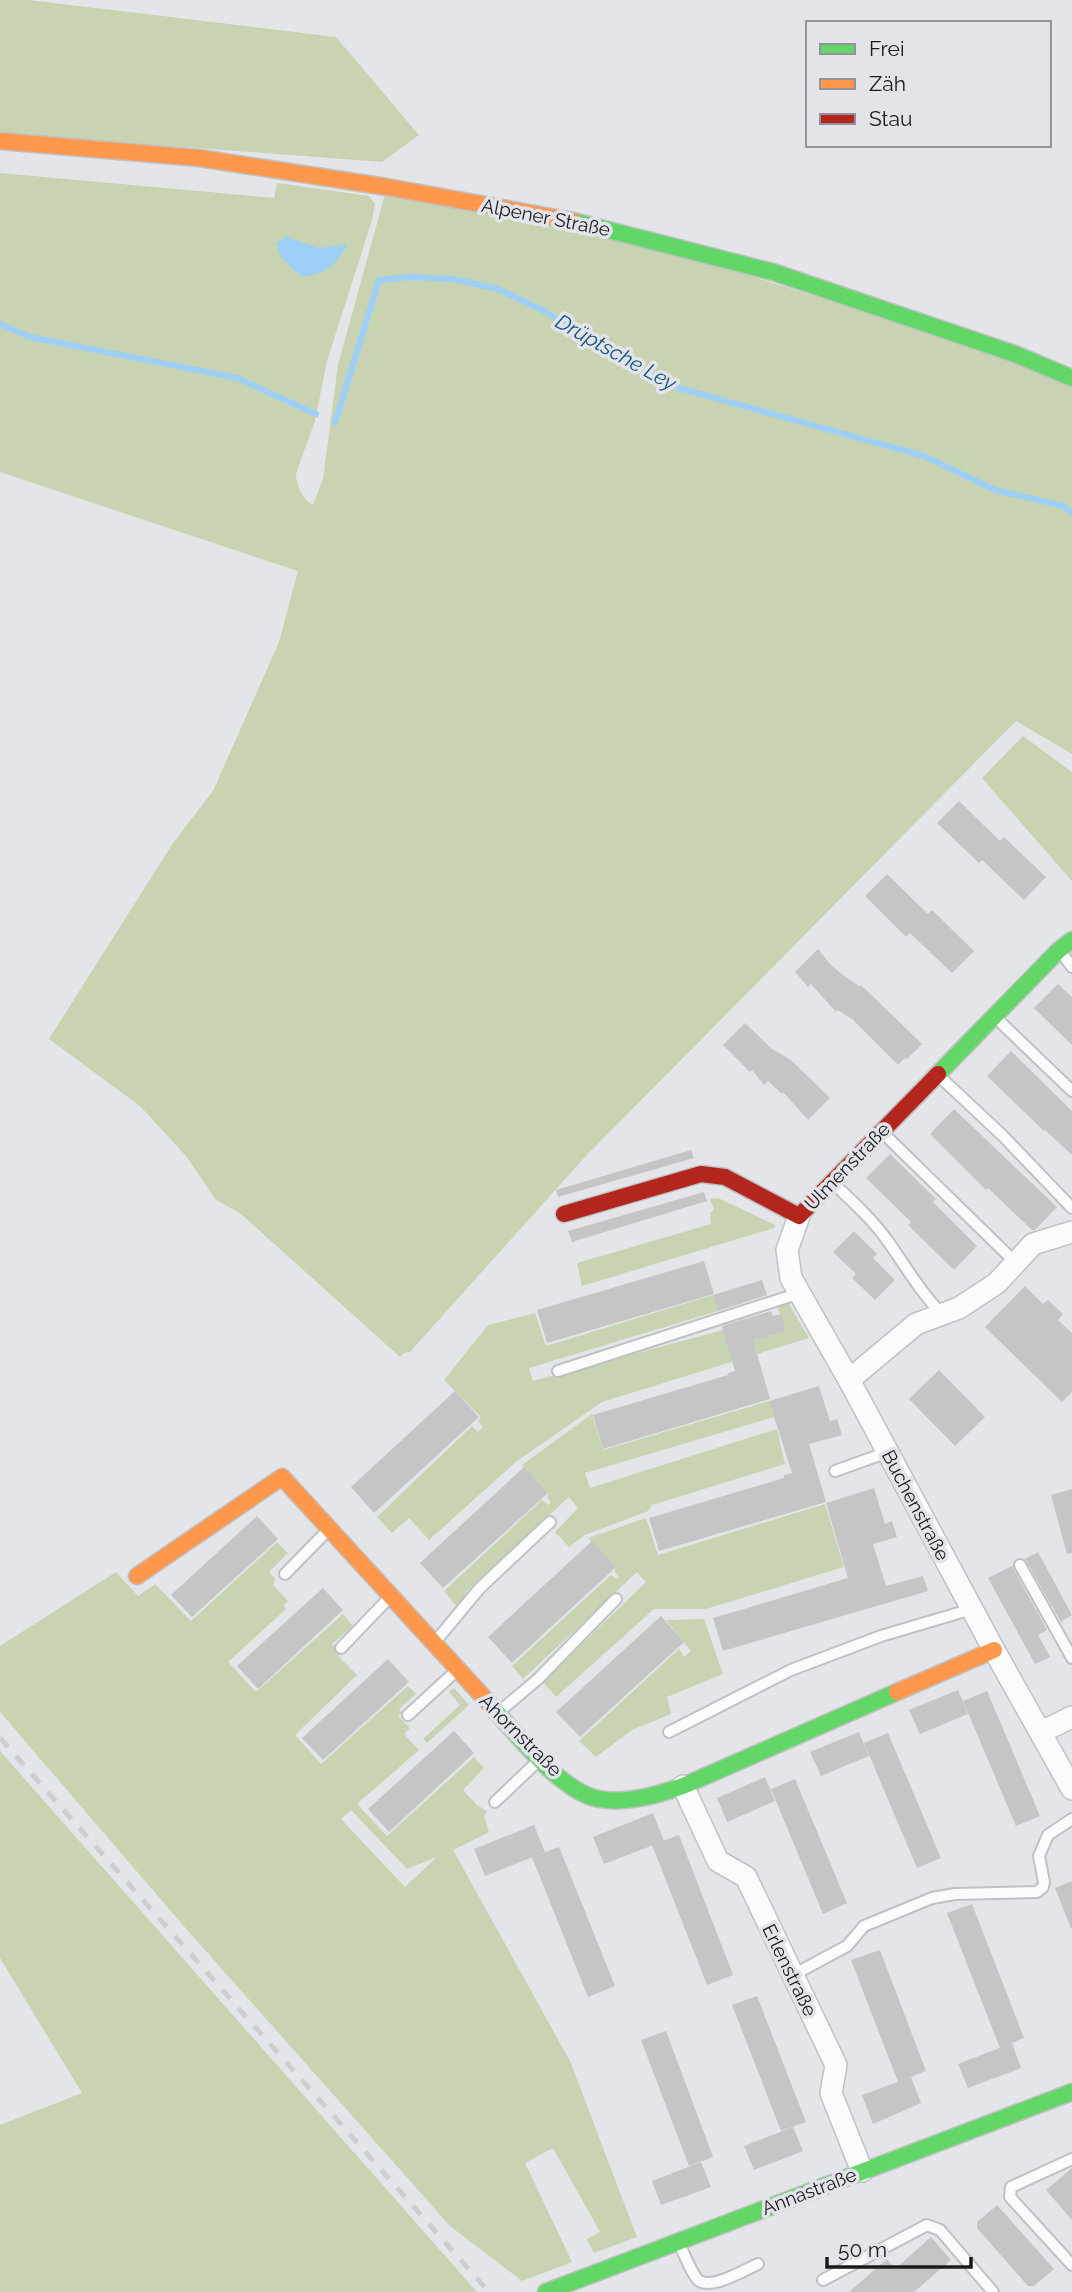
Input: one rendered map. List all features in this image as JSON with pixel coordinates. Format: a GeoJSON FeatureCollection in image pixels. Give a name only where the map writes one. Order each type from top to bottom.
{"type":"FeatureCollection","features":[{"type":"Feature","properties":{"kind":"street","name":"Alpener Straße"},"geometry":{"type":"LineString","coordinates":[[0,141],[200,158],[387,187],[581,222],[773,272],[979,341],[1072,378]]}},
{"type":"Feature","properties":{"kind":"street","name":"Ulmenstraße"},"geometry":{"type":"LineString","coordinates":[[564,1214],[701,1174],[725,1177],[799,1216],[1066,945]]}},
{"type":"Feature","properties":{"kind":"street","name":"Buchenstraße"},"geometry":{"type":"LineString","coordinates":[[799,1216],[787,1250],[790,1278],[849,1380],[1072,1789]]}},
{"type":"Feature","properties":{"kind":"street"},"geometry":{"type":"LineString","coordinates":[[849,1380],[916,1324],[959,1308],[997,1283],[1033,1244],[1072,1232]]}},
{"type":"Feature","properties":{"kind":"street","name":"Ahornstraße"},"geometry":{"type":"LineString","coordinates":[[136,1576],[282,1477],[540,1760],[587,1796],[620,1800],[657,1795],[683,1786],[994,1650]]}},
{"type":"Feature","properties":{"kind":"street"},"geometry":{"type":"LineString","coordinates":[[1041,1732],[1072,1717]]}},
{"type":"Feature","properties":{"kind":"street","name":"Erlenstraße"},"geometry":{"type":"LineString","coordinates":[[683,1786],[718,1861],[746,1877],[836,2065],[831,2093],[862,2171]]}},
{"type":"Feature","properties":{"kind":"street","name":"Annastraße"},"geometry":{"type":"LineString","coordinates":[[546,2292],[1072,2092]]}},
{"type":"Feature","properties":{"kind":"lane"},"geometry":{"type":"LineString","coordinates":[[1066,945],[1072,967]]}},
{"type":"Feature","properties":{"kind":"lane"},"geometry":{"type":"LineString","coordinates":[[994,1016],[1072,1091]]}},
{"type":"Feature","properties":{"kind":"lane"},"geometry":{"type":"LineString","coordinates":[[937,1074],[1003,1136],[1072,1208]]}},
{"type":"Feature","properties":{"kind":"lane"},"geometry":{"type":"LineString","coordinates":[[881,1131],[1016,1263]]}},
{"type":"Feature","properties":{"kind":"lane"},"geometry":{"type":"LineString","coordinates":[[832,1182],[885,1237],[929,1301],[942,1314]]}},
{"type":"Feature","properties":{"kind":"lane"},"geometry":{"type":"LineString","coordinates":[[558,1371],[800,1293]]}},
{"type":"Feature","properties":{"kind":"lane"},"geometry":{"type":"LineString","coordinates":[[835,1471],[888,1452]]}},
{"type":"Feature","properties":{"kind":"lane"},"geometry":{"type":"LineString","coordinates":[[433,1644],[479,1589],[550,1522]]}},
{"type":"Feature","properties":{"kind":"lane"},"geometry":{"type":"LineString","coordinates":[[285,1574],[328,1530]]}},
{"type":"Feature","properties":{"kind":"lane"},"geometry":{"type":"LineString","coordinates":[[1020,1564],[1072,1658]]}},
{"type":"Feature","properties":{"kind":"lane"},"geometry":{"type":"LineString","coordinates":[[341,1648],[390,1597]]}},
{"type":"Feature","properties":{"kind":"lane"},"geometry":{"type":"LineString","coordinates":[[497,1713],[538,1679],[616,1599]]}},
{"type":"Feature","properties":{"kind":"lane"},"geometry":{"type":"LineString","coordinates":[[669,1732],[791,1671],[881,1636],[972,1609]]}},
{"type":"Feature","properties":{"kind":"lane"},"geometry":{"type":"LineString","coordinates":[[408,1715],[458,1670]]}},
{"type":"Feature","properties":{"kind":"lane"},"geometry":{"type":"LineString","coordinates":[[495,1802],[540,1760]]}},
{"type":"Feature","properties":{"kind":"lane"},"geometry":{"type":"LineString","coordinates":[[793,1975],[847,1946],[864,1926],[932,1898],[955,1894],[1037,1892],[1044,1882],[1039,1856],[1048,1835],[1072,1819]]}},
{"type":"Feature","properties":{"kind":"lane"},"geometry":{"type":"LineString","coordinates":[[1072,2159],[1011,2187],[1010,2197],[1072,2265]]}},
{"type":"Feature","properties":{"kind":"lane"},"geometry":{"type":"LineString","coordinates":[[823,2280],[927,2225],[940,2230],[993,2292]]}},
{"type":"Feature","properties":{"kind":"lane"},"geometry":{"type":"LineString","coordinates":[[678,2242],[697,2279],[704,2284],[713,2284],[758,2264]]}},
{"type":"Feature","properties":{"kind":"green space"},"geometry":{"type":"Polygon","coordinates":[[[0,0],[29,0],[336,37],[419,135],[382,162],[0,133],[0,0]]]}},
{"type":"Feature","properties":{"kind":"green space"},"geometry":{"type":"Polygon","coordinates":[[[0,173],[274,198],[277,183],[369,196],[375,204],[372,220],[327,361],[315,421],[296,473],[300,491],[313,505],[323,479],[338,365],[387,187],[581,222],[1072,378],[1072,754],[1016,721],[584,1158],[410,1352],[400,1357],[241,1214],[216,1200],[186,1156],[140,1106],[49,1039],[173,843],[213,791],[279,642],[298,571],[0,472],[0,173]]]}},
{"type":"Feature","properties":{"kind":"green space"},"geometry":{"type":"Polygon","coordinates":[[[1023,736],[1072,772],[1072,881],[982,778],[1023,736]]]}},
{"type":"Feature","properties":{"kind":"green space"},"geometry":{"type":"Polygon","coordinates":[[[718,1198],[775,1225],[774,1228],[582,1286],[577,1263],[711,1224],[710,1213],[714,1210],[710,1199],[718,1198]]]}},
{"type":"Feature","properties":{"kind":"green space"},"geometry":{"type":"Polygon","coordinates":[[[713,1295],[718,1311],[529,1368],[533,1381],[723,1330],[786,1331],[777,1305],[787,1301],[809,1338],[602,1402],[517,1461],[429,1540],[409,1518],[392,1533],[377,1517],[472,1426],[478,1432],[483,1427],[478,1421],[481,1417],[444,1380],[488,1325],[535,1313],[546,1346],[713,1295]]]}},
{"type":"Feature","properties":{"kind":"green space"},"geometry":{"type":"Polygon","coordinates":[[[769,1401],[774,1417],[585,1473],[590,1488],[777,1429],[785,1464],[652,1505],[648,1511],[585,1535],[569,1547],[555,1532],[578,1508],[569,1497],[467,1591],[459,1609],[444,1591],[542,1500],[548,1505],[551,1502],[547,1497],[549,1494],[522,1465],[592,1414],[603,1450],[769,1401]]]}},
{"type":"Feature","properties":{"kind":"green space"},"geometry":{"type":"Polygon","coordinates":[[[825,1504],[844,1567],[706,1609],[654,1609],[556,1697],[543,1682],[646,1582],[637,1572],[523,1679],[512,1666],[611,1575],[616,1579],[619,1577],[614,1571],[616,1567],[588,1538],[646,1518],[658,1555],[825,1504]]]}},
{"type":"Feature","properties":{"kind":"green space"},"geometry":{"type":"Polygon","coordinates":[[[277,1542],[288,1553],[269,1572],[275,1579],[273,1585],[288,1601],[284,1606],[286,1609],[228,1662],[256,1692],[343,1614],[353,1626],[332,1644],[341,1652],[338,1656],[357,1675],[295,1735],[321,1764],[408,1686],[416,1694],[399,1709],[402,1713],[398,1716],[410,1728],[404,1734],[419,1750],[357,1804],[387,1836],[474,1757],[484,1768],[463,1790],[487,1811],[484,1816],[489,1832],[453,1850],[570,2061],[637,2237],[594,2253],[587,2239],[600,2232],[553,2148],[525,2163],[572,2262],[522,2281],[451,2227],[188,1931],[0,1712],[0,1646],[116,1572],[138,1596],[155,1584],[191,1621],[277,1542]],[[351,1810],[341,1819],[405,1887],[437,1857],[407,1869],[351,1810]]]}},
{"type":"Feature","properties":{"kind":"green space"},"geometry":{"type":"Polygon","coordinates":[[[704,1619],[723,1674],[667,1697],[671,1714],[632,1730],[596,1757],[579,1741],[679,1649],[684,1657],[691,1651],[666,1620],[704,1619]]]}},
{"type":"Feature","properties":{"kind":"green space"},"geometry":{"type":"Polygon","coordinates":[[[454,1688],[469,1705],[427,1743],[423,1739],[460,1705],[449,1692],[454,1688]]]}},
{"type":"Feature","properties":{"kind":"green space"},"geometry":{"type":"Polygon","coordinates":[[[0,1751],[477,2292],[0,2292],[0,2125],[82,2093],[0,1958],[0,1751]]]}},
{"type":"Feature","properties":{"kind":"water"},"geometry":{"type":"Polygon","coordinates":[[[285,236],[319,248],[347,244],[334,264],[322,272],[300,276],[281,257],[276,244],[285,236]]]}},
{"type":"Feature","properties":{"kind":"building"},"geometry":{"type":"Polygon","coordinates":[[[959,801],[1000,841],[1004,837],[1046,877],[1024,900],[982,860],[979,863],[937,823],[959,801]]]}},
{"type":"Feature","properties":{"kind":"building"},"geometry":{"type":"Polygon","coordinates":[[[887,874],[928,914],[932,910],[974,951],[952,973],[910,933],[906,937],[865,896],[887,874]]]}},
{"type":"Feature","properties":{"kind":"building"},"geometry":{"type":"Polygon","coordinates":[[[818,949],[830,964],[861,985],[922,1044],[907,1059],[898,1065],[853,1020],[838,1010],[836,1012],[811,984],[808,987],[795,972],[818,949]]]}},
{"type":"Feature","properties":{"kind":"building"},"geometry":{"type":"Polygon","coordinates":[[[1058,984],[1072,997],[1072,1045],[1034,1008],[1058,984]]]}},
{"type":"Feature","properties":{"kind":"building"},"geometry":{"type":"Polygon","coordinates":[[[745,1023],[772,1049],[791,1060],[830,1098],[808,1120],[783,1092],[782,1094],[768,1081],[764,1085],[752,1070],[750,1072],[723,1045],[745,1023]]]}},
{"type":"Feature","properties":{"kind":"building"},"geometry":{"type":"Polygon","coordinates":[[[1011,1051],[1072,1111],[1072,1155],[987,1076],[1011,1051]]]}},
{"type":"Feature","properties":{"kind":"building"},"geometry":{"type":"Polygon","coordinates":[[[954,1109],[1057,1207],[1035,1230],[988,1188],[986,1190],[930,1134],[954,1109]]]}},
{"type":"Feature","properties":{"kind":"building"},"geometry":{"type":"Polygon","coordinates":[[[691,1150],[694,1158],[558,1197],[556,1190],[691,1150]]]}},
{"type":"Feature","properties":{"kind":"building"},"geometry":{"type":"Polygon","coordinates":[[[890,1154],[936,1199],[933,1202],[977,1246],[954,1270],[908,1225],[911,1222],[866,1178],[890,1154]]]}},
{"type":"Feature","properties":{"kind":"building"},"geometry":{"type":"Polygon","coordinates":[[[704,1192],[707,1201],[572,1242],[568,1231],[704,1192]]]}},
{"type":"Feature","properties":{"kind":"building"},"geometry":{"type":"Polygon","coordinates":[[[854,1231],[877,1254],[873,1258],[895,1280],[875,1300],[852,1278],[856,1274],[833,1252],[854,1231]]]}},
{"type":"Feature","properties":{"kind":"building"},"geometry":{"type":"Polygon","coordinates":[[[704,1261],[714,1294],[547,1343],[537,1310],[704,1261]]]}},
{"type":"Feature","properties":{"kind":"building"},"geometry":{"type":"Polygon","coordinates":[[[762,1280],[767,1295],[718,1311],[713,1295],[762,1280]]]}},
{"type":"Feature","properties":{"kind":"building"},"geometry":{"type":"Polygon","coordinates":[[[1025,1286],[1043,1304],[1048,1300],[1063,1314],[1058,1320],[1072,1333],[1072,1392],[1062,1402],[985,1327],[1025,1286]]]}},
{"type":"Feature","properties":{"kind":"building"},"geometry":{"type":"Polygon","coordinates":[[[771,1311],[773,1316],[781,1314],[786,1331],[753,1340],[770,1399],[603,1449],[593,1415],[735,1371],[722,1326],[771,1311]]]}},
{"type":"Feature","properties":{"kind":"building"},"geometry":{"type":"Polygon","coordinates":[[[939,1370],[985,1417],[955,1446],[909,1399],[939,1370]]]}},
{"type":"Feature","properties":{"kind":"building"},"geometry":{"type":"Polygon","coordinates":[[[819,1386],[830,1421],[837,1419],[842,1435],[809,1444],[826,1502],[659,1551],[649,1518],[784,1478],[784,1475],[792,1473],[769,1401],[819,1386]]]}},
{"type":"Feature","properties":{"kind":"building"},"geometry":{"type":"Polygon","coordinates":[[[455,1391],[479,1417],[374,1513],[351,1487],[455,1391]]]}},
{"type":"Feature","properties":{"kind":"building"},"geometry":{"type":"Polygon","coordinates":[[[524,1467],[548,1493],[443,1588],[420,1563],[524,1467]]]}},
{"type":"Feature","properties":{"kind":"building"},"geometry":{"type":"Polygon","coordinates":[[[874,1488],[885,1524],[892,1521],[897,1537],[873,1544],[886,1586],[923,1576],[928,1591],[723,1651],[713,1618],[848,1578],[826,1503],[874,1488]]]}},
{"type":"Feature","properties":{"kind":"building"},"geometry":{"type":"Polygon","coordinates":[[[1072,1489],[1072,1553],[1067,1554],[1051,1495],[1072,1489]]]}},
{"type":"Feature","properties":{"kind":"building"},"geometry":{"type":"Polygon","coordinates":[[[257,1516],[278,1539],[192,1617],[171,1595],[257,1516]]]}},
{"type":"Feature","properties":{"kind":"building"},"geometry":{"type":"Polygon","coordinates":[[[592,1541],[616,1567],[512,1663],[488,1637],[592,1541]]]}},
{"type":"Feature","properties":{"kind":"building"},"geometry":{"type":"Polygon","coordinates":[[[1038,1552],[1072,1615],[1061,1622],[1025,1559],[1038,1552]]]}},
{"type":"Feature","properties":{"kind":"building"},"geometry":{"type":"Polygon","coordinates":[[[1012,1566],[1047,1630],[1038,1635],[1050,1657],[1035,1664],[988,1578],[1012,1566]]]}},
{"type":"Feature","properties":{"kind":"building"},"geometry":{"type":"Polygon","coordinates":[[[323,1588],[343,1610],[258,1689],[237,1666],[323,1588]]]}},
{"type":"Feature","properties":{"kind":"building"},"geometry":{"type":"Polygon","coordinates":[[[661,1616],[684,1642],[580,1737],[556,1712],[661,1616]]]}},
{"type":"Feature","properties":{"kind":"building"},"geometry":{"type":"Polygon","coordinates":[[[388,1659],[409,1682],[323,1760],[302,1738],[388,1659]]]}},
{"type":"Feature","properties":{"kind":"building"},"geometry":{"type":"Polygon","coordinates":[[[958,1690],[968,1714],[920,1734],[909,1710],[958,1690]]]}},
{"type":"Feature","properties":{"kind":"building"},"geometry":{"type":"Polygon","coordinates":[[[987,1691],[1040,1816],[1016,1826],[963,1701],[987,1691]]]}},
{"type":"Feature","properties":{"kind":"building"},"geometry":{"type":"Polygon","coordinates":[[[454,1731],[474,1753],[389,1832],[368,1809],[454,1731]]]}},
{"type":"Feature","properties":{"kind":"building"},"geometry":{"type":"Polygon","coordinates":[[[859,1732],[869,1756],[821,1776],[810,1752],[859,1732]]]}},
{"type":"Feature","properties":{"kind":"building"},"geometry":{"type":"Polygon","coordinates":[[[888,1733],[941,1858],[917,1868],[864,1743],[888,1733]]]}},
{"type":"Feature","properties":{"kind":"building"},"geometry":{"type":"Polygon","coordinates":[[[765,1777],[775,1801],[727,1822],[717,1798],[765,1777]]]}},
{"type":"Feature","properties":{"kind":"building"},"geometry":{"type":"Polygon","coordinates":[[[795,1779],[847,1903],[823,1914],[771,1789],[795,1779]]]}},
{"type":"Feature","properties":{"kind":"building"},"geometry":{"type":"Polygon","coordinates":[[[653,1813],[664,1841],[604,1864],[593,1837],[653,1813]]]}},
{"type":"Feature","properties":{"kind":"building"},"geometry":{"type":"Polygon","coordinates":[[[534,1825],[545,1852],[485,1876],[474,1849],[534,1825]]]}},
{"type":"Feature","properties":{"kind":"building"},"geometry":{"type":"Polygon","coordinates":[[[679,1835],[733,1975],[707,1985],[652,1845],[679,1835]]]}},
{"type":"Feature","properties":{"kind":"building"},"geometry":{"type":"Polygon","coordinates":[[[559,1847],[615,1986],[588,1997],[532,1857],[559,1847]]]}},
{"type":"Feature","properties":{"kind":"building"},"geometry":{"type":"Polygon","coordinates":[[[1072,1881],[1072,1928],[1071,1928],[1055,1888],[1072,1881]]]}},
{"type":"Feature","properties":{"kind":"building"},"geometry":{"type":"Polygon","coordinates":[[[972,1904],[1024,2038],[1000,2048],[947,1913],[972,1904]]]}},
{"type":"Feature","properties":{"kind":"building"},"geometry":{"type":"Polygon","coordinates":[[[880,1950],[926,2071],[898,2082],[851,1960],[880,1950]]]}},
{"type":"Feature","properties":{"kind":"building"},"geometry":{"type":"Polygon","coordinates":[[[757,1996],[806,2122],[781,2131],[732,2005],[757,1996]]]}},
{"type":"Feature","properties":{"kind":"building"},"geometry":{"type":"Polygon","coordinates":[[[666,2031],[713,2157],[689,2166],[641,2040],[666,2031]]]}},
{"type":"Feature","properties":{"kind":"building"},"geometry":{"type":"Polygon","coordinates":[[[1012,2043],[1021,2068],[968,2088],[958,2064],[1012,2043]]]}},
{"type":"Feature","properties":{"kind":"building"},"geometry":{"type":"Polygon","coordinates":[[[911,2077],[921,2103],[873,2124],[862,2095],[911,2077]]]}},
{"type":"Feature","properties":{"kind":"building"},"geometry":{"type":"Polygon","coordinates":[[[793,2127],[803,2151],[754,2170],[744,2146],[793,2127]]]}},
{"type":"Feature","properties":{"kind":"building"},"geometry":{"type":"Polygon","coordinates":[[[701,2162],[711,2187],[661,2205],[652,2181],[701,2162]]]}},
{"type":"Feature","properties":{"kind":"building"},"geometry":{"type":"Polygon","coordinates":[[[1072,2168],[1072,2220],[1046,2190],[1072,2168]]]}},
{"type":"Feature","properties":{"kind":"building"},"geometry":{"type":"Polygon","coordinates":[[[997,2205],[1054,2269],[1034,2286],[1028,2286],[977,2228],[977,2222],[997,2205]]]}},
{"type":"Feature","properties":{"kind":"building"},"geometry":{"type":"Polygon","coordinates":[[[931,2237],[951,2260],[914,2292],[849,2292],[887,2259],[895,2269],[931,2237]]]}},
{"type":"Feature","properties":{"kind":"waterway","name":"Drüptsche Ley"},"geometry":{"type":"LineString","coordinates":[[335,423],[379,280],[410,277],[453,279],[498,289],[544,311],[675,387],[924,456],[995,490],[1063,506],[1072,513]]}},
{"type":"Feature","properties":{"kind":"waterway","name":"Drüptsche Ley"},"geometry":{"type":"LineString","coordinates":[[0,324],[30,337],[237,378],[316,414]]}},
{"type":"Feature","properties":{"kind":"railway"},"geometry":{"type":"LineString","coordinates":[[0,1738],[489,2292]]}},
{"type":"Feature","properties":{"kind":"traffic: fast"},"geometry":{"type":"LineString","coordinates":[[573,221],[773,272],[1015,354],[1072,378]]}},
{"type":"Feature","properties":{"kind":"traffic: fast"},"geometry":{"type":"LineString","coordinates":[[938,1074],[1059,950],[1072,940]]}},
{"type":"Feature","properties":{"kind":"traffic: fast"},"geometry":{"type":"LineString","coordinates":[[487,1701],[538,1758],[569,1785],[599,1799],[620,1800],[683,1786],[897,1692]]}},
{"type":"Feature","properties":{"kind":"traffic: fast"},"geometry":{"type":"LineString","coordinates":[[546,2292],[1072,2092]]}},
{"type":"Feature","properties":{"kind":"traffic: slow"},"geometry":{"type":"LineString","coordinates":[[0,141],[199,158],[387,187],[573,221]]}},
{"type":"Feature","properties":{"kind":"traffic: slow"},"geometry":{"type":"LineString","coordinates":[[137,1576],[282,1477],[487,1701]]}},
{"type":"Feature","properties":{"kind":"traffic: slow"},"geometry":{"type":"LineString","coordinates":[[897,1692],[994,1650]]}},
{"type":"Feature","properties":{"kind":"traffic: jam"},"geometry":{"type":"LineString","coordinates":[[564,1214],[701,1174],[725,1177],[799,1216],[938,1074]]}}]}
